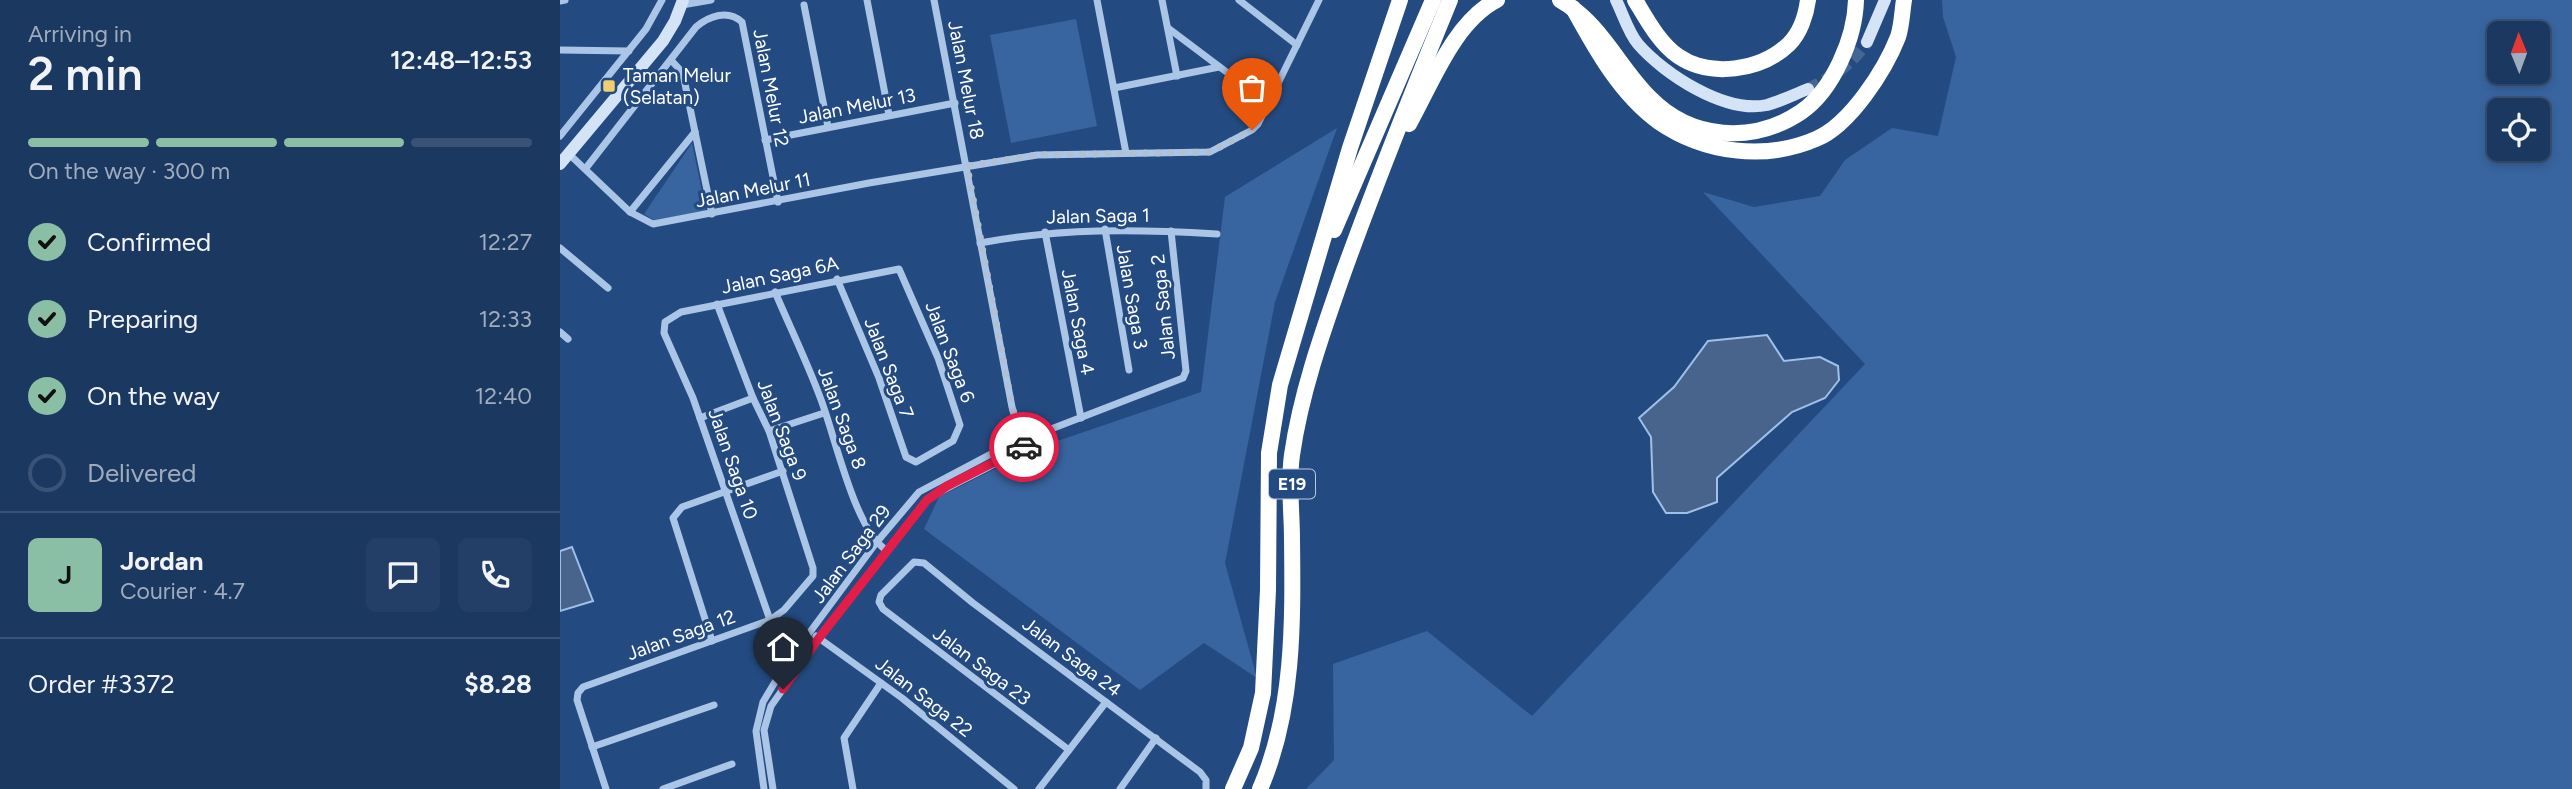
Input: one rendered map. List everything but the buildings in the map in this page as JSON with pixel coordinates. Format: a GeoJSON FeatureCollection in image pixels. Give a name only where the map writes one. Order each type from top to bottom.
{"type":"FeatureCollection","features":[{"type":"Feature","properties":{"kind":"highway"},"geometry":{"type":"LineString","coordinates":[[1304,300],[1350,148],[1400,0]]}},
{"type":"Feature","properties":{"kind":"highway","name":"E19"},"geometry":{"type":"LineString","coordinates":[[1233,789],[1251,748],[1263,693],[1268,590],[1269,453],[1280,384],[1304,300],[1433,0]]}},
{"type":"Feature","properties":{"kind":"highway","name":"E19"},"geometry":{"type":"LineString","coordinates":[[1260,789],[1274,757],[1285,713],[1293,606],[1292,457],[1304,396],[1322,335],[1374,187],[1450,0]]}},
{"type":"Feature","properties":{"kind":"highway"},"geometry":{"type":"LineString","coordinates":[[1374,187],[1459,32],[1471,17],[1497,0]]}},
{"type":"Feature","properties":{"kind":"highway"},"geometry":{"type":"LineString","coordinates":[[1635,0],[1661,39],[1677,55],[1699,65],[1721,69],[1740,68],[1769,58],[1789,44],[1798,30],[1808,0]]}},
{"type":"Feature","properties":{"kind":"highway"},"geometry":{"type":"LineString","coordinates":[[1566,4],[1605,37],[1651,99],[1683,123],[1716,134],[1751,134],[1788,120],[1816,102],[1832,78],[1847,41],[1856,15],[1856,0]]}},
{"type":"Feature","properties":{"kind":"highway"},"geometry":{"type":"LineString","coordinates":[[1566,4],[1626,90],[1658,121],[1691,140],[1734,152],[1764,152],[1818,139],[1846,117],[1888,58],[1899,34],[1904,0]]}},
{"type":"Feature","properties":{"kind":"street"},"geometry":{"type":"LineString","coordinates":[[560,136],[629,51],[658,11],[662,0]]}},
{"type":"Feature","properties":{"kind":"street"},"geometry":{"type":"LineString","coordinates":[[560,164],[663,41],[683,2],[711,0]]}},
{"type":"Feature","properties":{"kind":"street"},"geometry":{"type":"LineString","coordinates":[[867,0],[889,115]]}},
{"type":"Feature","properties":{"kind":"street","name":"Jalan Melur 18"},"geometry":{"type":"LineString","coordinates":[[934,0],[980,243],[1024,447]]}},
{"type":"Feature","properties":{"kind":"street"},"geometry":{"type":"LineString","coordinates":[[1097,0],[1126,153]]}},
{"type":"Feature","properties":{"kind":"street"},"geometry":{"type":"LineString","coordinates":[[1162,0],[1177,76]]}},
{"type":"Feature","properties":{"kind":"street"},"geometry":{"type":"LineString","coordinates":[[1239,0],[1297,45]]}},
{"type":"Feature","properties":{"kind":"street","name":"Jalan Melur 11"},"geometry":{"type":"LineString","coordinates":[[569,154],[630,212],[653,224],[1037,155],[1210,152],[1252,130],[1269,104],[1319,0]]}},
{"type":"Feature","properties":{"kind":"street"},"geometry":{"type":"LineString","coordinates":[[1616,0],[1636,42],[1660,66],[1686,84],[1735,103],[1758,105],[1767,105],[1808,89]]}},
{"type":"Feature","properties":{"kind":"street"},"geometry":{"type":"LineString","coordinates":[[1867,43],[1885,0]]}},
{"type":"Feature","properties":{"kind":"street"},"geometry":{"type":"LineString","coordinates":[[804,5],[828,127]]}},
{"type":"Feature","properties":{"kind":"street","name":"Jalan Melur 12"},"geometry":{"type":"LineString","coordinates":[[671,60],[705,20],[726,14],[736,16],[742,22],[778,202]]}},
{"type":"Feature","properties":{"kind":"street"},"geometry":{"type":"LineString","coordinates":[[1168,28],[1269,104]]}},
{"type":"Feature","properties":{"kind":"street"},"geometry":{"type":"LineString","coordinates":[[560,50],[629,51]]}},
{"type":"Feature","properties":{"kind":"street"},"geometry":{"type":"LineString","coordinates":[[586,168],[671,60],[682,72],[712,214]]}},
{"type":"Feature","properties":{"kind":"street"},"geometry":{"type":"LineString","coordinates":[[1114,88],[1219,67]]}},
{"type":"Feature","properties":{"kind":"street","name":"Jalan Melur 13"},"geometry":{"type":"LineString","coordinates":[[765,140],[955,103]]}},
{"type":"Feature","properties":{"kind":"street"},"geometry":{"type":"LineString","coordinates":[[630,212],[695,132]]}},
{"type":"Feature","properties":{"kind":"street","name":"Jalan Saga 1"},"geometry":{"type":"LineString","coordinates":[[980,243],[1045,232],[1105,229],[1217,233]]}},
{"type":"Feature","properties":{"kind":"street","name":"Jalan Saga 3"},"geometry":{"type":"LineString","coordinates":[[1105,229],[1129,370]]}},
{"type":"Feature","properties":{"kind":"street","name":"Jalan Saga 2"},"geometry":{"type":"LineString","coordinates":[[1171,231],[1186,371],[1182,378]]}},
{"type":"Feature","properties":{"kind":"street","name":"Jalan Saga 4"},"geometry":{"type":"LineString","coordinates":[[1045,232],[1081,418]]}},
{"type":"Feature","properties":{"kind":"street"},"geometry":{"type":"LineString","coordinates":[[560,248],[608,288]]}},
{"type":"Feature","properties":{"kind":"street","name":"Jalan Saga 6A"},"geometry":{"type":"LineString","coordinates":[[665,322],[681,312],[837,279],[892,269],[899,269],[902,273]]}},
{"type":"Feature","properties":{"kind":"street","name":"Jalan Saga 6"},"geometry":{"type":"LineString","coordinates":[[902,273],[938,358],[960,425],[953,440],[916,462]]}},
{"type":"Feature","properties":{"kind":"street","name":"Jalan Saga 7"},"geometry":{"type":"LineString","coordinates":[[837,279],[879,378],[906,457],[916,462]]}},
{"type":"Feature","properties":{"kind":"street","name":"Jalan Saga 8"},"geometry":{"type":"LineString","coordinates":[[775,292],[824,413],[860,514],[876,543],[886,550]]}},
{"type":"Feature","properties":{"kind":"street","name":"Jalan Saga 9"},"geometry":{"type":"LineString","coordinates":[[718,304],[753,398],[769,431],[813,568]]}},
{"type":"Feature","properties":{"kind":"street","name":"Jalan Saga 10"},"geometry":{"type":"LineString","coordinates":[[665,322],[664,333],[727,491],[770,620]]}},
{"type":"Feature","properties":{"kind":"street"},"geometry":{"type":"LineString","coordinates":[[560,332],[568,339]]}},
{"type":"Feature","properties":{"kind":"street","name":"Jalan Saga 29"},"geometry":{"type":"LineString","coordinates":[[774,789],[764,730],[771,706],[876,543],[919,492],[1021,438],[1034,436],[1182,378]]}},
{"type":"Feature","properties":{"kind":"street"},"geometry":{"type":"LineString","coordinates":[[700,418],[753,398]]}},
{"type":"Feature","properties":{"kind":"street"},"geometry":{"type":"LineString","coordinates":[[769,431],[824,413]]}},
{"type":"Feature","properties":{"kind":"street","name":"Jalan Saga 29"},"geometry":{"type":"LineString","coordinates":[[764,789],[756,731],[763,702],[784,667],[815,636],[927,500],[947,486],[1024,447],[1034,436]]}},
{"type":"Feature","properties":{"kind":"street"},"geometry":{"type":"LineString","coordinates":[[712,641],[673,523],[675,513],[682,507],[783,471]]}},
{"type":"Feature","properties":{"kind":"street","name":"Jalan Saga 23"},"geometry":{"type":"LineString","coordinates":[[919,561],[914,562],[881,595],[879,602],[883,609],[936,652],[1069,750]]}},
{"type":"Feature","properties":{"kind":"street","name":"Jalan Saga 24"},"geometry":{"type":"LineString","coordinates":[[919,561],[1200,772],[1206,780],[1206,789]]}},
{"type":"Feature","properties":{"kind":"street","name":"Jalan Saga 12"},"geometry":{"type":"LineString","coordinates":[[592,747],[577,700],[578,692],[583,687],[770,620],[785,610],[810,582],[813,568]]}},
{"type":"Feature","properties":{"kind":"street","name":"Jalan Saga 22"},"geometry":{"type":"LineString","coordinates":[[815,636],[881,683],[1014,789]]}},
{"type":"Feature","properties":{"kind":"street"},"geometry":{"type":"LineString","coordinates":[[853,789],[844,737],[881,683]]}},
{"type":"Feature","properties":{"kind":"street"},"geometry":{"type":"LineString","coordinates":[[1039,789],[1106,702]]}},
{"type":"Feature","properties":{"kind":"street"},"geometry":{"type":"LineString","coordinates":[[606,789],[592,747],[714,705]]}},
{"type":"Feature","properties":{"kind":"street"},"geometry":{"type":"LineString","coordinates":[[1120,789],[1156,738]]}},
{"type":"Feature","properties":{"kind":"street"},"geometry":{"type":"LineString","coordinates":[[663,789],[733,764]]}},
{"type":"Feature","properties":{"kind":"shaded area"},"geometry":{"type":"Polygon","coordinates":[[[1942,0],[2572,0],[2572,789],[1306,789],[1334,760],[1333,664],[1427,631],[1532,716],[1865,364],[1703,192],[1754,207],[1820,196],[1845,160],[1892,128],[1938,136],[1956,57],[1943,17],[1942,0]]]}},
{"type":"Feature","properties":{"kind":"shaded area"},"geometry":{"type":"Polygon","coordinates":[[[1076,19],[1097,126],[1011,143],[990,35],[1076,19]]]}},
{"type":"Feature","properties":{"kind":"shaded area"},"geometry":{"type":"Polygon","coordinates":[[[1337,128],[1275,302],[1225,563],[1257,678],[1204,643],[1140,690],[924,529],[939,497],[1037,448],[1201,392],[1225,197],[1337,128]]]}},
{"type":"Feature","properties":{"kind":"shaded area"},"geometry":{"type":"Polygon","coordinates":[[[692,143],[706,211],[654,220],[644,214],[692,143]]]}},
{"type":"Feature","properties":{"kind":"shaded area"},"geometry":{"type":"Polygon","coordinates":[[[1767,335],[1784,361],[1820,357],[1838,366],[1839,380],[1825,398],[1792,412],[1717,478],[1717,502],[1687,513],[1666,513],[1653,492],[1651,437],[1639,418],[1674,387],[1708,341],[1767,335]]]}},
{"type":"Feature","properties":{"kind":"shaded area"},"geometry":{"type":"Polygon","coordinates":[[[572,547],[593,601],[560,611],[560,551],[572,547]]]}},
{"type":"Feature","properties":{"kind":"tunnel"},"geometry":{"type":"LineString","coordinates":[[1808,89],[1841,70],[1867,42]]}},
{"type":"Feature","properties":{"kind":"way so far"},"geometry":{"type":"LineString","coordinates":[[1024,447],[1012,407],[967,166],[1037,155],[1210,152],[1252,130]]}},
{"type":"Feature","properties":{"kind":"place","name":"Taman Melur (Selatan)"},"geometry":{"type":"Point","coordinates":[609,86]}},
{"type":"Feature","properties":{"kind":"route"},"geometry":{"type":"LineString","coordinates":[[783,689],[886,550],[927,500],[947,486],[1024,447]]}}]}
